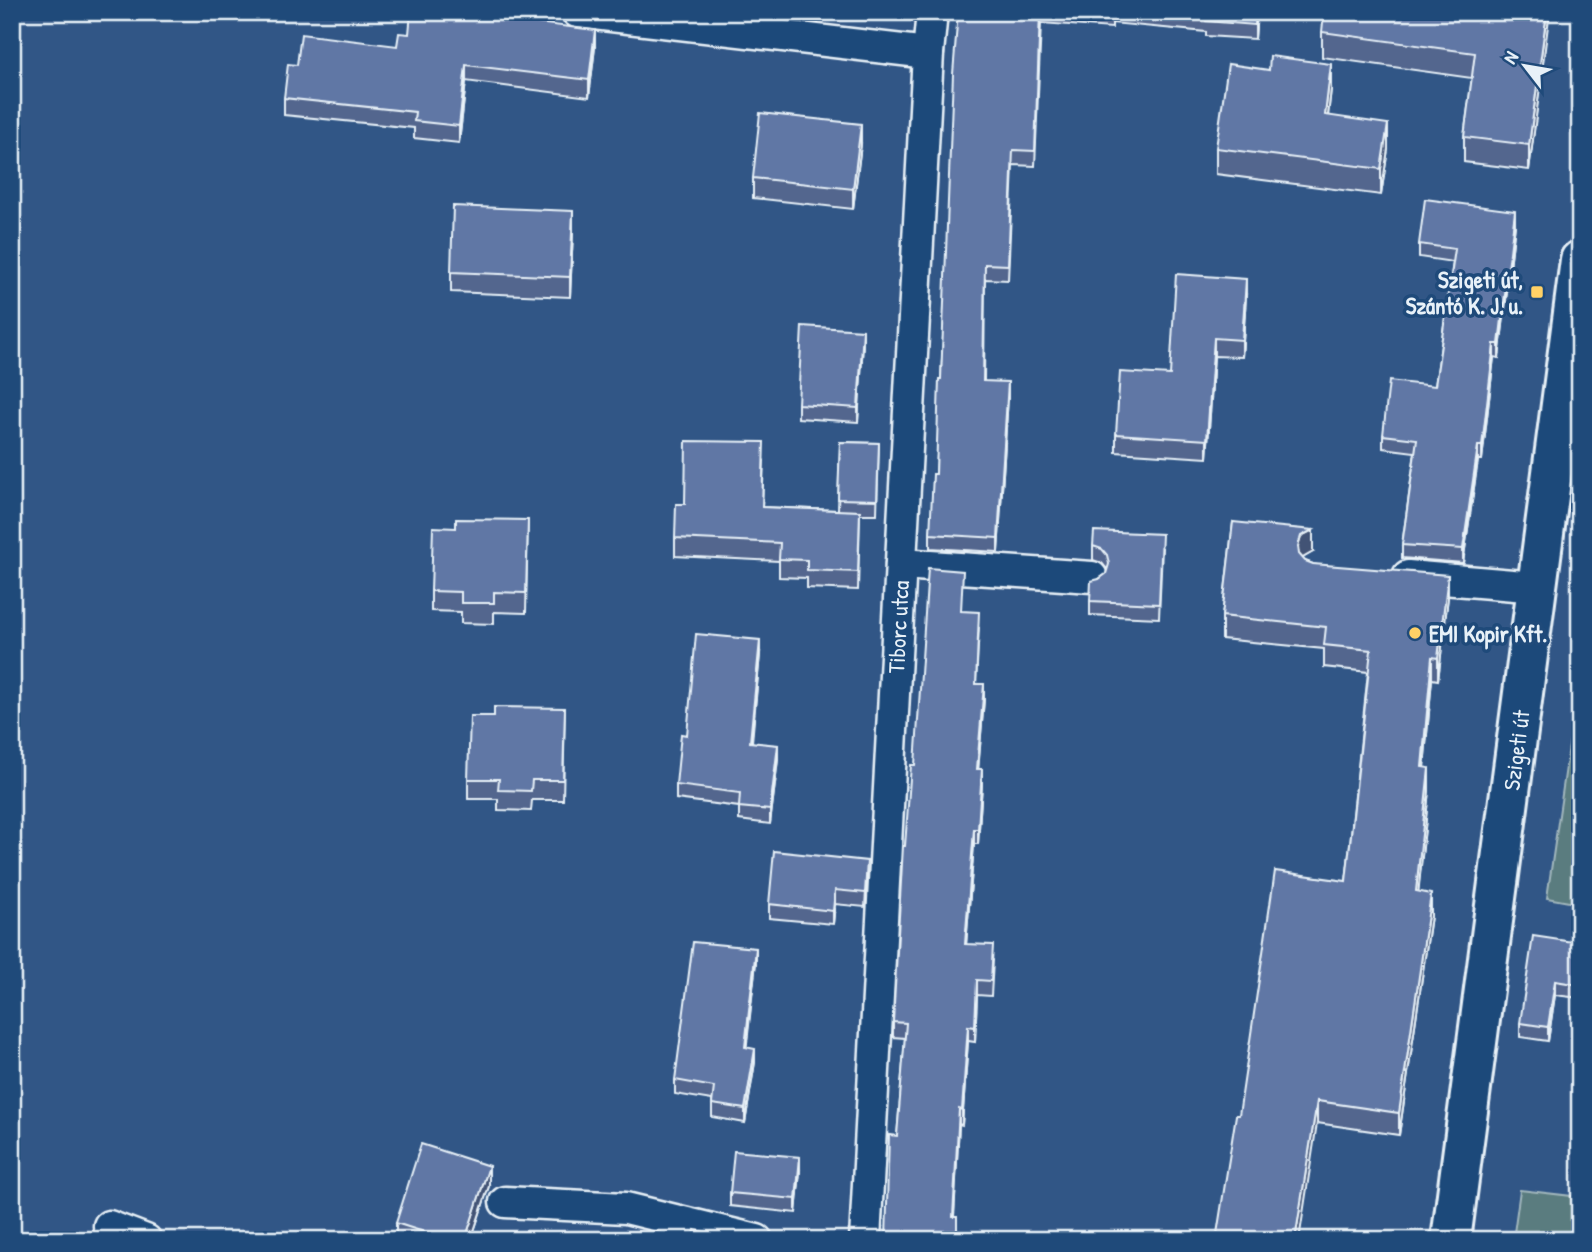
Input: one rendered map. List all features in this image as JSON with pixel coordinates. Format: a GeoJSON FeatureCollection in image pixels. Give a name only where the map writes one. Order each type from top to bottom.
{"type":"FeatureCollection","features":[{"type":"Feature","properties":{"kind":"street"},"geometry":{"type":"LineString","coordinates":[[577,12],[928,52]]}},
{"type":"Feature","properties":{"kind":"street","name":"Tiborc utca"},"geometry":{"type":"LineString","coordinates":[[865,1240],[932,12]]}},
{"type":"Feature","properties":{"kind":"street","name":"Szigeti út"},"geometry":{"type":"LineString","coordinates":[[1451,1240],[1580,260]]}},
{"type":"Feature","properties":{"kind":"street"},"geometry":{"type":"LineString","coordinates":[[901,564],[1092,577]]}},
{"type":"Feature","properties":{"kind":"street"},"geometry":{"type":"LineString","coordinates":[[1384,575],[1537,587]]}},
{"type":"Feature","properties":{"kind":"street"},"geometry":{"type":"LineString","coordinates":[[505,1202],[626,1208],[758,1240]]}},
{"type":"Feature","properties":{"kind":"street"},"geometry":{"type":"LineString","coordinates":[[109,1226],[146,1240]]}},
{"type":"Feature","properties":{"kind":"green space"},"geometry":{"type":"Polygon","coordinates":[[[1580,670],[1580,904],[1547,898],[1580,670]]]}},
{"type":"Feature","properties":{"kind":"green space"},"geometry":{"type":"Polygon","coordinates":[[[1520,1190],[1580,1197],[1580,1240],[1513,1240],[1520,1190]]]}},
{"type":"Feature","properties":{"kind":"building"},"geometry":{"type":"Polygon","coordinates":[[[411,12],[595,30],[589,80],[466,65],[459,126],[414,121],[415,112],[284,98],[288,64],[297,65],[301,34],[397,46],[399,33],[409,34],[411,12]]]}},
{"type":"Feature","properties":{"kind":"building"},"geometry":{"type":"Polygon","coordinates":[[[958,12],[1040,12],[1035,151],[1013,150],[1008,265],[985,264],[983,381],[1008,382],[998,538],[930,534],[933,474],[936,474],[958,12]]]}},
{"type":"Feature","properties":{"kind":"building"},"geometry":{"type":"Polygon","coordinates":[[[1157,12],[1256,12],[1255,25],[1206,21],[1206,17],[1157,12]]]}},
{"type":"Feature","properties":{"kind":"building"},"geometry":{"type":"Polygon","coordinates":[[[1324,12],[1547,12],[1529,145],[1464,137],[1475,53],[1322,32],[1324,12]]]}},
{"type":"Feature","properties":{"kind":"building"},"geometry":{"type":"Polygon","coordinates":[[[1270,56],[1331,64],[1325,115],[1388,124],[1381,169],[1216,148],[1228,64],[1269,70],[1270,56]]]}},
{"type":"Feature","properties":{"kind":"building"},"geometry":{"type":"Polygon","coordinates":[[[760,113],[861,124],[853,189],[753,178],[760,113]]]}},
{"type":"Feature","properties":{"kind":"building"},"geometry":{"type":"Polygon","coordinates":[[[1425,199],[1515,211],[1499,344],[1494,344],[1482,446],[1478,446],[1463,549],[1402,545],[1417,439],[1383,435],[1389,381],[1435,386],[1455,249],[1419,244],[1425,199]]]}},
{"type":"Feature","properties":{"kind":"building"},"geometry":{"type":"Polygon","coordinates":[[[453,206],[573,211],[570,277],[451,272],[453,206]]]}},
{"type":"Feature","properties":{"kind":"building"},"geometry":{"type":"Polygon","coordinates":[[[1176,274],[1246,279],[1242,340],[1214,338],[1207,440],[1116,434],[1120,372],[1170,375],[1176,274]]]}},
{"type":"Feature","properties":{"kind":"building"},"geometry":{"type":"Polygon","coordinates":[[[802,326],[863,330],[858,408],[798,404],[802,326]]]}},
{"type":"Feature","properties":{"kind":"building"},"geometry":{"type":"Polygon","coordinates":[[[686,441],[764,442],[762,507],[860,511],[858,572],[807,570],[807,560],[779,559],[780,543],[675,538],[676,504],[685,504],[686,441]]]}},
{"type":"Feature","properties":{"kind":"building"},"geometry":{"type":"Polygon","coordinates":[[[840,442],[879,443],[877,500],[838,499],[840,442]]]}},
{"type":"Feature","properties":{"kind":"building"},"geometry":{"type":"Polygon","coordinates":[[[456,519],[528,520],[526,593],[494,592],[494,603],[461,603],[461,592],[431,591],[433,527],[456,528],[456,519]]]}},
{"type":"Feature","properties":{"kind":"building"},"geometry":{"type":"Polygon","coordinates":[[[1233,522],[1313,530],[1301,536],[1298,546],[1299,554],[1305,561],[1313,564],[1448,575],[1438,658],[1432,657],[1422,767],[1429,768],[1416,891],[1431,894],[1399,1113],[1317,1101],[1295,1240],[1216,1240],[1236,1115],[1239,1115],[1275,871],[1346,881],[1371,650],[1324,645],[1326,627],[1222,616],[1233,522]]]}},
{"type":"Feature","properties":{"kind":"building"},"geometry":{"type":"Polygon","coordinates":[[[1094,531],[1162,534],[1159,604],[1090,601],[1091,581],[1106,574],[1109,564],[1102,549],[1093,546],[1094,531]]]}},
{"type":"Feature","properties":{"kind":"building"},"geometry":{"type":"Polygon","coordinates":[[[928,568],[963,571],[961,611],[979,612],[976,684],[984,684],[977,769],[982,769],[978,829],[974,829],[965,944],[993,945],[991,981],[977,980],[975,1027],[968,1026],[962,1110],[959,1109],[953,1217],[957,1217],[957,1240],[886,1240],[889,1135],[897,1136],[906,1023],[893,1022],[903,846],[911,765],[915,765],[928,568]]]}},
{"type":"Feature","properties":{"kind":"building"},"geometry":{"type":"Polygon","coordinates":[[[696,634],[760,640],[750,742],[778,745],[770,810],[739,807],[740,793],[676,785],[681,734],[687,735],[696,634]]]}},
{"type":"Feature","properties":{"kind":"building"},"geometry":{"type":"Polygon","coordinates":[[[494,707],[565,708],[563,780],[532,780],[531,791],[498,790],[499,779],[468,779],[470,716],[494,716],[494,707]]]}},
{"type":"Feature","properties":{"kind":"building"},"geometry":{"type":"Polygon","coordinates":[[[774,851],[867,861],[865,893],[835,890],[833,911],[769,904],[774,851]]]}},
{"type":"Feature","properties":{"kind":"building"},"geometry":{"type":"Polygon","coordinates":[[[1533,936],[1580,943],[1580,985],[1555,981],[1548,1027],[1520,1023],[1533,936]]]}},
{"type":"Feature","properties":{"kind":"building"},"geometry":{"type":"Polygon","coordinates":[[[693,942],[756,948],[745,1047],[755,1049],[745,1109],[712,1104],[714,1087],[675,1080],[693,942]]]}},
{"type":"Feature","properties":{"kind":"building"},"geometry":{"type":"Polygon","coordinates":[[[421,1144],[489,1166],[465,1240],[448,1240],[396,1223],[421,1144]]]}},
{"type":"Feature","properties":{"kind":"building"},"geometry":{"type":"Polygon","coordinates":[[[734,1151],[800,1157],[796,1199],[730,1193],[734,1151]]]}},
{"type":"Feature","properties":{"kind":"building"},"geometry":{"type":"Polygon","coordinates":[[[695,1230],[741,1240],[693,1240],[695,1230]]]}},
{"type":"Feature","properties":{"kind":"place","name":"Szigeti út, Szántó K. J. u."},"geometry":{"type":"Point","coordinates":[1537,292]}},
{"type":"Feature","properties":{"kind":"place","name":"EMI Kopir Kft."},"geometry":{"type":"Point","coordinates":[1415,633]}}]}
